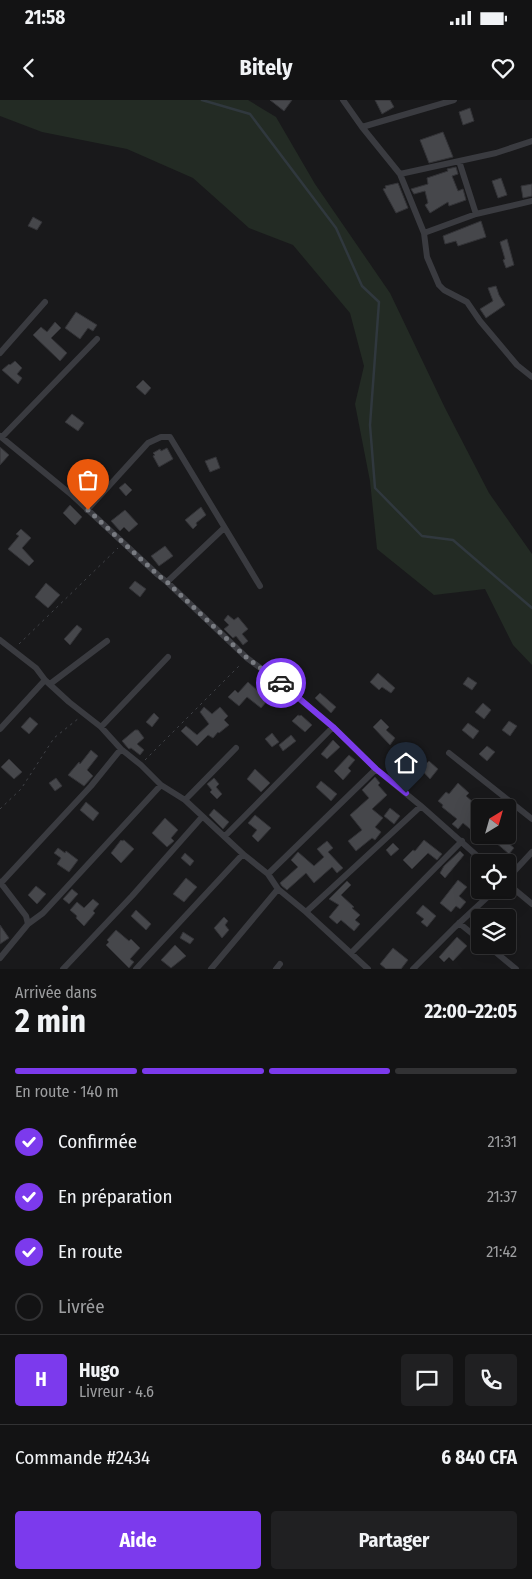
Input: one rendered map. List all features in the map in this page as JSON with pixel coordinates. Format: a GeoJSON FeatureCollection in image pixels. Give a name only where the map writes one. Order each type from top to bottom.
{"type":"FeatureCollection","features":[{"type":"Feature","properties":{"kind":"street"},"geometry":{"type":"LineString","coordinates":[[343,100],[400,174],[424,233],[427,257],[439,285],[444,290],[467,302],[480,321],[517,364],[532,377]]}},
{"type":"Feature","properties":{"kind":"street"},"geometry":{"type":"LineString","coordinates":[[362,127],[454,100]]}},
{"type":"Feature","properties":{"kind":"street"},"geometry":{"type":"LineString","coordinates":[[400,174],[496,153],[532,141]]}},
{"type":"Feature","properties":{"kind":"street"},"geometry":{"type":"LineString","coordinates":[[459,161],[476,214]]}},
{"type":"Feature","properties":{"kind":"street"},"geometry":{"type":"LineString","coordinates":[[424,233],[476,214],[532,202]]}},
{"type":"Feature","properties":{"kind":"street"},"geometry":{"type":"LineString","coordinates":[[0,353],[45,302]]}},
{"type":"Feature","properties":{"kind":"street"},"geometry":{"type":"LineString","coordinates":[[97,339],[1,437],[88,510],[247,658],[333,727],[376,769],[476,854]]}},
{"type":"Feature","properties":{"kind":"street"},"geometry":{"type":"LineString","coordinates":[[88,510],[148,443],[161,437],[170,437],[260,586]]}},
{"type":"Feature","properties":{"kind":"street"},"geometry":{"type":"LineString","coordinates":[[167,582],[224,528]]}},
{"type":"Feature","properties":{"kind":"street"},"geometry":{"type":"LineString","coordinates":[[0,640],[36,668],[47,682],[69,702],[102,727],[121,749],[162,785],[185,800],[243,854],[268,874],[278,889],[368,969]]}},
{"type":"Feature","properties":{"kind":"street"},"geometry":{"type":"LineString","coordinates":[[0,729],[47,682],[107,641]]}},
{"type":"Feature","properties":{"kind":"street"},"geometry":{"type":"LineString","coordinates":[[102,727],[168,657]]}},
{"type":"Feature","properties":{"kind":"street"},"geometry":{"type":"LineString","coordinates":[[225,836],[333,727]]}},
{"type":"Feature","properties":{"kind":"street"},"geometry":{"type":"LineString","coordinates":[[185,800],[236,748]]}},
{"type":"Feature","properties":{"kind":"street"},"geometry":{"type":"LineString","coordinates":[[28,924],[26,916],[0,883],[91,786],[121,749]]}},
{"type":"Feature","properties":{"kind":"street"},"geometry":{"type":"LineString","coordinates":[[449,753],[532,819]]}},
{"type":"Feature","properties":{"kind":"street"},"geometry":{"type":"LineString","coordinates":[[268,874],[376,769]]}},
{"type":"Feature","properties":{"kind":"street"},"geometry":{"type":"LineString","coordinates":[[0,958],[28,924],[43,913],[162,785]]}},
{"type":"Feature","properties":{"kind":"street"},"geometry":{"type":"LineString","coordinates":[[306,912],[421,806]]}},
{"type":"Feature","properties":{"kind":"street"},"geometry":{"type":"LineString","coordinates":[[64,969],[202,817]]}},
{"type":"Feature","properties":{"kind":"street"},"geometry":{"type":"LineString","coordinates":[[351,953],[462,841]]}},
{"type":"Feature","properties":{"kind":"street"},"geometry":{"type":"LineString","coordinates":[[516,869],[532,852]]}},
{"type":"Feature","properties":{"kind":"street"},"geometry":{"type":"LineString","coordinates":[[136,969],[243,854]]}},
{"type":"Feature","properties":{"kind":"street"},"geometry":{"type":"LineString","coordinates":[[210,969],[278,889]]}},
{"type":"Feature","properties":{"kind":"street"},"geometry":{"type":"LineString","coordinates":[[516,891],[532,904]]}},
{"type":"Feature","properties":{"kind":"street"},"geometry":{"type":"LineString","coordinates":[[413,969],[485,899]]}},
{"type":"Feature","properties":{"kind":"street"},"geometry":{"type":"LineString","coordinates":[[459,923],[471,933]]}},
{"type":"Feature","properties":{"kind":"street"},"geometry":{"type":"LineString","coordinates":[[498,954],[516,969]]}},
{"type":"Feature","properties":{"kind":"path"},"geometry":{"type":"LineString","coordinates":[[13,650],[123,543]]}},
{"type":"Feature","properties":{"kind":"path"},"geometry":{"type":"LineString","coordinates":[[140,765],[247,658]]}},
{"type":"Feature","properties":{"kind":"path"},"geometry":{"type":"LineString","coordinates":[[0,809],[21,789],[54,738],[85,713]]}},
{"type":"Feature","properties":{"kind":"shaded area"},"geometry":{"type":"Polygon","coordinates":[[[0,100],[248,100],[276,117],[315,184],[390,293],[445,408],[489,493],[532,554],[532,665],[513,645],[485,589],[434,595],[377,549],[370,481],[355,404],[364,366],[350,313],[293,245],[249,228],[193,178],[127,149],[42,132],[0,116],[0,100]]]}},
{"type":"Feature","properties":{"kind":"building"},"geometry":{"type":"Polygon","coordinates":[[[270,100],[292,100],[284,111],[270,100]]]}},
{"type":"Feature","properties":{"kind":"building"},"geometry":{"type":"Polygon","coordinates":[[[375,100],[390,100],[394,107],[382,114],[375,100]]]}},
{"type":"Feature","properties":{"kind":"building"},"geometry":{"type":"Polygon","coordinates":[[[470,108],[474,121],[463,125],[459,112],[470,108]]]}},
{"type":"Feature","properties":{"kind":"building"},"geometry":{"type":"Polygon","coordinates":[[[443,132],[453,157],[429,163],[420,140],[443,132]]]}},
{"type":"Feature","properties":{"kind":"building"},"geometry":{"type":"Polygon","coordinates":[[[456,167],[458,174],[452,176],[458,191],[463,189],[466,200],[449,206],[448,202],[430,213],[425,205],[428,203],[425,191],[414,194],[411,189],[428,184],[427,178],[456,167]]]}},
{"type":"Feature","properties":{"kind":"building"},"geometry":{"type":"Polygon","coordinates":[[[501,178],[507,195],[498,198],[492,181],[501,178]]]}},
{"type":"Feature","properties":{"kind":"building"},"geometry":{"type":"Polygon","coordinates":[[[398,183],[408,208],[396,213],[383,189],[386,188],[385,186],[398,183]]]}},
{"type":"Feature","properties":{"kind":"building"},"geometry":{"type":"Polygon","coordinates":[[[532,184],[532,196],[523,198],[521,186],[532,184]]]}},
{"type":"Feature","properties":{"kind":"building"},"geometry":{"type":"Polygon","coordinates":[[[33,217],[42,222],[37,230],[28,226],[33,217]]]}},
{"type":"Feature","properties":{"kind":"building"},"geometry":{"type":"Polygon","coordinates":[[[481,221],[486,237],[458,246],[456,241],[445,244],[443,236],[481,221]]]}},
{"type":"Feature","properties":{"kind":"building"},"geometry":{"type":"Polygon","coordinates":[[[507,239],[514,265],[506,268],[500,242],[507,239]]]}},
{"type":"Feature","properties":{"kind":"building"},"geometry":{"type":"Polygon","coordinates":[[[496,286],[505,305],[486,318],[480,309],[493,301],[488,288],[496,286]]]}},
{"type":"Feature","properties":{"kind":"building"},"geometry":{"type":"Polygon","coordinates":[[[76,312],[97,325],[93,331],[88,328],[80,339],[65,328],[76,312]]]}},
{"type":"Feature","properties":{"kind":"building"},"geometry":{"type":"Polygon","coordinates":[[[55,322],[61,328],[51,338],[67,353],[60,361],[33,335],[41,327],[47,332],[55,322]]]}},
{"type":"Feature","properties":{"kind":"building"},"geometry":{"type":"Polygon","coordinates":[[[15,361],[22,368],[17,374],[22,378],[18,384],[2,370],[15,361]]]}},
{"type":"Feature","properties":{"kind":"building"},"geometry":{"type":"Polygon","coordinates":[[[143,380],[151,388],[145,395],[136,387],[143,380]]]}},
{"type":"Feature","properties":{"kind":"building"},"geometry":{"type":"Polygon","coordinates":[[[72,414],[84,423],[78,431],[65,422],[72,414]]]}},
{"type":"Feature","properties":{"kind":"building"},"geometry":{"type":"Polygon","coordinates":[[[0,447],[9,455],[0,465],[0,447]]]}},
{"type":"Feature","properties":{"kind":"building"},"geometry":{"type":"Polygon","coordinates":[[[167,448],[173,459],[159,467],[153,453],[167,448]]]}},
{"type":"Feature","properties":{"kind":"building"},"geometry":{"type":"Polygon","coordinates":[[[216,457],[220,468],[210,472],[205,461],[216,457]]]}},
{"type":"Feature","properties":{"kind":"building"},"geometry":{"type":"Polygon","coordinates":[[[81,477],[85,482],[76,490],[72,485],[81,477]]]}},
{"type":"Feature","properties":{"kind":"building"},"geometry":{"type":"Polygon","coordinates":[[[125,483],[132,490],[126,496],[119,488],[125,483]]]}},
{"type":"Feature","properties":{"kind":"building"},"geometry":{"type":"Polygon","coordinates":[[[70,505],[82,517],[75,525],[63,513],[70,505]]]}},
{"type":"Feature","properties":{"kind":"building"},"geometry":{"type":"Polygon","coordinates":[[[201,507],[206,515],[196,523],[197,525],[193,529],[185,520],[201,507]]]}},
{"type":"Feature","properties":{"kind":"building"},"geometry":{"type":"Polygon","coordinates":[[[125,510],[138,524],[129,532],[124,527],[120,531],[111,521],[125,510]]]}},
{"type":"Feature","properties":{"kind":"building"},"geometry":{"type":"Polygon","coordinates":[[[21,529],[31,538],[22,548],[34,561],[29,566],[8,549],[19,536],[16,534],[21,529]]]}},
{"type":"Feature","properties":{"kind":"building"},"geometry":{"type":"Polygon","coordinates":[[[165,546],[173,556],[159,566],[151,556],[165,546]]]}},
{"type":"Feature","properties":{"kind":"building"},"geometry":{"type":"Polygon","coordinates":[[[135,581],[146,589],[140,597],[129,588],[135,581]]]}},
{"type":"Feature","properties":{"kind":"building"},"geometry":{"type":"Polygon","coordinates":[[[46,583],[60,595],[48,608],[35,597],[46,583]]]}},
{"type":"Feature","properties":{"kind":"building"},"geometry":{"type":"Polygon","coordinates":[[[228,615],[234,620],[238,617],[248,629],[242,634],[248,641],[243,645],[236,636],[233,638],[224,629],[229,625],[224,620],[228,615]]]}},
{"type":"Feature","properties":{"kind":"building"},"geometry":{"type":"Polygon","coordinates":[[[77,625],[82,629],[70,645],[64,639],[77,625]]]}},
{"type":"Feature","properties":{"kind":"building"},"geometry":{"type":"Polygon","coordinates":[[[378,673],[395,688],[391,693],[382,687],[379,690],[370,682],[378,673]]]}},
{"type":"Feature","properties":{"kind":"building"},"geometry":{"type":"Polygon","coordinates":[[[468,677],[477,683],[472,690],[463,684],[468,677]]]}},
{"type":"Feature","properties":{"kind":"building"},"geometry":{"type":"Polygon","coordinates":[[[248,682],[268,700],[261,708],[247,697],[239,706],[228,697],[235,690],[238,693],[248,682]]]}},
{"type":"Feature","properties":{"kind":"building"},"geometry":{"type":"Polygon","coordinates":[[[320,693],[336,707],[331,713],[315,698],[320,693]]]}},
{"type":"Feature","properties":{"kind":"building"},"geometry":{"type":"Polygon","coordinates":[[[483,703],[491,710],[484,719],[475,712],[483,703]]]}},
{"type":"Feature","properties":{"kind":"building"},"geometry":{"type":"Polygon","coordinates":[[[204,707],[212,714],[220,707],[228,716],[224,720],[229,725],[218,732],[213,738],[208,735],[197,746],[181,731],[186,726],[197,735],[209,724],[200,712],[204,707]]]}},
{"type":"Feature","properties":{"kind":"building"},"geometry":{"type":"Polygon","coordinates":[[[154,713],[159,718],[152,727],[146,722],[154,713]]]}},
{"type":"Feature","properties":{"kind":"building"},"geometry":{"type":"Polygon","coordinates":[[[298,715],[301,715],[312,725],[305,732],[292,721],[298,715]]]}},
{"type":"Feature","properties":{"kind":"building"},"geometry":{"type":"Polygon","coordinates":[[[30,717],[38,724],[29,734],[21,727],[30,717]]]}},
{"type":"Feature","properties":{"kind":"building"},"geometry":{"type":"Polygon","coordinates":[[[381,719],[389,727],[386,730],[395,738],[390,745],[373,727],[381,719]]]}},
{"type":"Feature","properties":{"kind":"building"},"geometry":{"type":"Polygon","coordinates":[[[509,721],[517,726],[510,736],[502,730],[509,721]]]}},
{"type":"Feature","properties":{"kind":"building"},"geometry":{"type":"Polygon","coordinates":[[[468,723],[479,731],[473,739],[462,730],[468,723]]]}},
{"type":"Feature","properties":{"kind":"building"},"geometry":{"type":"Polygon","coordinates":[[[135,730],[138,730],[144,738],[137,744],[144,750],[140,755],[131,748],[129,749],[122,741],[135,730]]]}},
{"type":"Feature","properties":{"kind":"building"},"geometry":{"type":"Polygon","coordinates":[[[272,733],[279,742],[272,747],[265,739],[272,733]]]}},
{"type":"Feature","properties":{"kind":"building"},"geometry":{"type":"Polygon","coordinates":[[[291,735],[296,741],[283,751],[279,745],[291,735]]]}},
{"type":"Feature","properties":{"kind":"building"},"geometry":{"type":"Polygon","coordinates":[[[333,740],[340,747],[327,759],[321,754],[333,740]]]}},
{"type":"Feature","properties":{"kind":"building"},"geometry":{"type":"Polygon","coordinates":[[[487,746],[495,752],[487,761],[479,754],[487,746]]]}},
{"type":"Feature","properties":{"kind":"building"},"geometry":{"type":"Polygon","coordinates":[[[91,750],[98,756],[87,770],[93,776],[84,786],[68,775],[91,750]]]}},
{"type":"Feature","properties":{"kind":"building"},"geometry":{"type":"Polygon","coordinates":[[[398,754],[409,763],[401,774],[389,765],[398,754]]]}},
{"type":"Feature","properties":{"kind":"building"},"geometry":{"type":"Polygon","coordinates":[[[349,755],[355,760],[348,768],[351,771],[343,780],[334,771],[349,755]]]}},
{"type":"Feature","properties":{"kind":"building"},"geometry":{"type":"Polygon","coordinates":[[[418,757],[426,764],[429,761],[438,769],[430,779],[414,762],[418,757]]]}},
{"type":"Feature","properties":{"kind":"building"},"geometry":{"type":"Polygon","coordinates":[[[9,759],[22,772],[14,779],[1,767],[9,759]]]}},
{"type":"Feature","properties":{"kind":"building"},"geometry":{"type":"Polygon","coordinates":[[[255,769],[270,783],[261,792],[247,779],[255,769]]]}},
{"type":"Feature","properties":{"kind":"building"},"geometry":{"type":"Polygon","coordinates":[[[375,777],[380,783],[378,785],[387,795],[372,809],[383,818],[375,827],[381,832],[375,840],[372,838],[356,851],[348,841],[362,830],[350,815],[369,798],[362,790],[375,777]]]}},
{"type":"Feature","properties":{"kind":"building"},"geometry":{"type":"Polygon","coordinates":[[[56,778],[62,786],[55,791],[49,783],[56,778]]]}},
{"type":"Feature","properties":{"kind":"building"},"geometry":{"type":"Polygon","coordinates":[[[214,778],[219,784],[216,787],[222,794],[217,799],[210,792],[212,790],[207,784],[214,778]]]}},
{"type":"Feature","properties":{"kind":"building"},"geometry":{"type":"Polygon","coordinates":[[[321,781],[337,794],[331,801],[316,787],[321,781]]]}},
{"type":"Feature","properties":{"kind":"building"},"geometry":{"type":"Polygon","coordinates":[[[458,783],[469,793],[466,796],[471,800],[471,830],[463,823],[458,829],[452,824],[457,819],[442,807],[443,805],[438,801],[446,792],[449,794],[458,783]]]}},
{"type":"Feature","properties":{"kind":"building"},"geometry":{"type":"Polygon","coordinates":[[[86,802],[99,813],[93,821],[80,810],[86,802]]]}},
{"type":"Feature","properties":{"kind":"building"},"geometry":{"type":"Polygon","coordinates":[[[390,808],[400,816],[394,824],[384,816],[390,808]]]}},
{"type":"Feature","properties":{"kind":"building"},"geometry":{"type":"Polygon","coordinates":[[[214,809],[229,822],[223,829],[209,815],[214,809]]]}},
{"type":"Feature","properties":{"kind":"building"},"geometry":{"type":"Polygon","coordinates":[[[255,815],[271,828],[258,842],[252,836],[257,830],[248,823],[255,815]]]}},
{"type":"Feature","properties":{"kind":"building"},"geometry":{"type":"Polygon","coordinates":[[[165,818],[178,830],[171,838],[174,841],[167,847],[152,833],[165,818]]]}},
{"type":"Feature","properties":{"kind":"building"},"geometry":{"type":"Polygon","coordinates":[[[121,840],[124,840],[134,849],[121,863],[111,853],[121,840]]]}},
{"type":"Feature","properties":{"kind":"building"},"geometry":{"type":"Polygon","coordinates":[[[424,840],[442,854],[437,860],[428,853],[412,869],[403,860],[413,850],[415,851],[424,840]]]}},
{"type":"Feature","properties":{"kind":"building"},"geometry":{"type":"Polygon","coordinates":[[[327,841],[333,848],[328,852],[343,868],[337,873],[332,867],[314,883],[306,873],[287,890],[282,886],[280,883],[298,867],[291,860],[298,852],[314,866],[324,857],[317,849],[327,841]]]}},
{"type":"Feature","properties":{"kind":"building"},"geometry":{"type":"Polygon","coordinates":[[[393,843],[399,849],[391,856],[386,850],[393,843]]]}},
{"type":"Feature","properties":{"kind":"building"},"geometry":{"type":"Polygon","coordinates":[[[497,844],[509,844],[514,848],[509,854],[497,844]]]}},
{"type":"Feature","properties":{"kind":"building"},"geometry":{"type":"Polygon","coordinates":[[[58,848],[65,853],[66,851],[78,860],[69,872],[57,864],[61,858],[54,853],[58,848]]]}},
{"type":"Feature","properties":{"kind":"building"},"geometry":{"type":"Polygon","coordinates":[[[460,851],[464,855],[445,878],[440,873],[444,866],[460,851]]]}},
{"type":"Feature","properties":{"kind":"building"},"geometry":{"type":"Polygon","coordinates":[[[185,853],[194,861],[190,866],[181,858],[185,853]]]}},
{"type":"Feature","properties":{"kind":"building"},"geometry":{"type":"Polygon","coordinates":[[[186,878],[197,887],[184,902],[173,894],[186,878]]]}},
{"type":"Feature","properties":{"kind":"building"},"geometry":{"type":"Polygon","coordinates":[[[458,880],[467,887],[459,896],[466,902],[460,909],[456,906],[451,912],[440,903],[458,880]]]}},
{"type":"Feature","properties":{"kind":"building"},"geometry":{"type":"Polygon","coordinates":[[[347,881],[351,885],[341,895],[360,915],[355,920],[360,924],[354,931],[341,920],[337,924],[329,917],[339,905],[329,899],[347,881]]]}},
{"type":"Feature","properties":{"kind":"building"},"geometry":{"type":"Polygon","coordinates":[[[36,886],[46,894],[37,904],[28,895],[36,886]]]}},
{"type":"Feature","properties":{"kind":"building"},"geometry":{"type":"Polygon","coordinates":[[[72,889],[78,894],[69,904],[63,899],[72,889]]]}},
{"type":"Feature","properties":{"kind":"building"},"geometry":{"type":"Polygon","coordinates":[[[93,899],[99,904],[93,911],[95,913],[84,926],[70,910],[77,902],[84,908],[93,899]]]}},
{"type":"Feature","properties":{"kind":"building"},"geometry":{"type":"Polygon","coordinates":[[[423,905],[436,916],[427,927],[421,922],[424,919],[416,913],[423,905]]]}},
{"type":"Feature","properties":{"kind":"building"},"geometry":{"type":"Polygon","coordinates":[[[136,910],[151,924],[146,930],[131,916],[136,910]]]}},
{"type":"Feature","properties":{"kind":"building"},"geometry":{"type":"Polygon","coordinates":[[[224,917],[228,921],[225,925],[229,930],[222,938],[214,928],[224,917]]]}},
{"type":"Feature","properties":{"kind":"building"},"geometry":{"type":"Polygon","coordinates":[[[0,925],[9,938],[0,944],[0,925]]]}},
{"type":"Feature","properties":{"kind":"building"},"geometry":{"type":"Polygon","coordinates":[[[116,930],[129,941],[131,939],[140,948],[130,959],[134,962],[129,968],[106,945],[109,942],[107,940],[116,930]]]}},
{"type":"Feature","properties":{"kind":"building"},"geometry":{"type":"Polygon","coordinates":[[[183,932],[194,939],[190,944],[180,938],[183,932]]]}},
{"type":"Feature","properties":{"kind":"building"},"geometry":{"type":"Polygon","coordinates":[[[457,937],[467,946],[453,961],[449,957],[444,962],[439,957],[457,937]]]}},
{"type":"Feature","properties":{"kind":"building"},"geometry":{"type":"Polygon","coordinates":[[[175,945],[186,956],[171,968],[161,960],[175,945]]]}},
{"type":"Feature","properties":{"kind":"building"},"geometry":{"type":"Polygon","coordinates":[[[393,948],[408,960],[401,969],[386,969],[380,964],[393,948]]]}},
{"type":"Feature","properties":{"kind":"waterway"},"geometry":{"type":"LineString","coordinates":[[202,100],[250,114],[336,228],[362,286],[379,302],[370,425],[375,488],[422,536],[453,540],[532,608]]}},
{"type":"Feature","properties":{"kind":"way so far"},"geometry":{"type":"LineString","coordinates":[[88,510],[247,658],[281,683]]}},
{"type":"Feature","properties":{"kind":"route"},"geometry":{"type":"LineString","coordinates":[[281,683],[333,727],[376,769],[406,793]]}}]}
